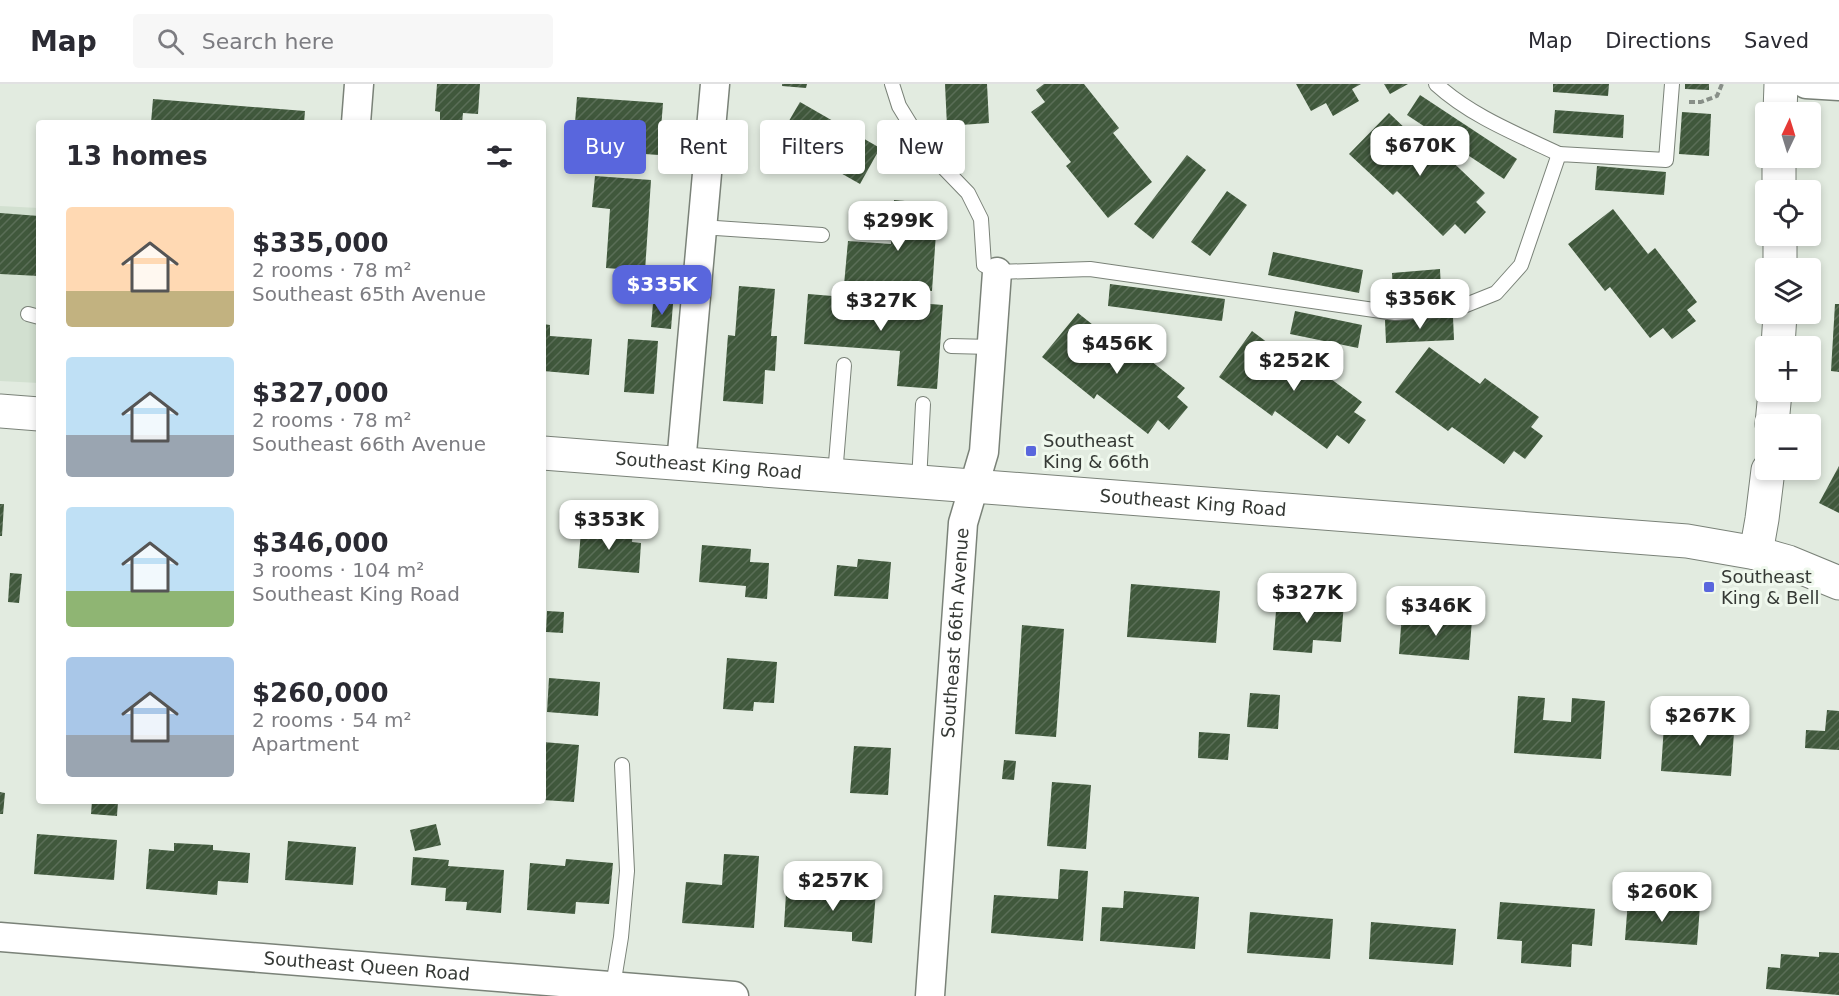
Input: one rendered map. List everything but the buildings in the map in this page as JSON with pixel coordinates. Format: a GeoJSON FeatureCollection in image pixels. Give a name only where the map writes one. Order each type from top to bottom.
{"type":"FeatureCollection","features":[{"type":"Feature","properties":{"kind":"main road"},"geometry":{"type":"LineString","coordinates":[[1780,102],[1781,84]]}},
{"type":"Feature","properties":{"kind":"main road"},"geometry":{"type":"LineString","coordinates":[[0,411],[36,414]]}},
{"type":"Feature","properties":{"kind":"main road","name":"Southeast King Road"},"geometry":{"type":"LineString","coordinates":[[546,453],[1675,540],[1756,553],[1788,562],[1839,583]]}},
{"type":"Feature","properties":{"kind":"main road"},"geometry":{"type":"LineString","coordinates":[[1756,553],[1767,480]]}},
{"type":"Feature","properties":{"kind":"street"},"geometry":{"type":"LineString","coordinates":[[356,120],[359,84]]}},
{"type":"Feature","properties":{"kind":"street"},"geometry":{"type":"LineString","coordinates":[[681,464],[715,84]]}},
{"type":"Feature","properties":{"kind":"street"},"geometry":{"type":"LineString","coordinates":[[1806,84],[1839,86]]}},
{"type":"Feature","properties":{"kind":"street","name":"Southeast 66th Avenue"},"geometry":{"type":"LineString","coordinates":[[930,996],[963,523],[984,452],[997,272]]}},
{"type":"Feature","properties":{"kind":"street","name":"Southeast Queen Road"},"geometry":{"type":"LineString","coordinates":[[0,937],[734,996]]}},
{"type":"Feature","properties":{"kind":"lane"},"geometry":{"type":"LineString","coordinates":[[892,84],[899,106],[918,137],[968,193],[981,219],[984,265],[997,272],[1090,269],[1395,313],[1456,309],[1496,293],[1521,265],[1559,154]]}},
{"type":"Feature","properties":{"kind":"lane"},"geometry":{"type":"LineString","coordinates":[[1436,84],[1452,98],[1496,124],[1559,154],[1666,160],[1672,84]]}},
{"type":"Feature","properties":{"kind":"lane"},"geometry":{"type":"LineString","coordinates":[[701,227],[822,235]]}},
{"type":"Feature","properties":{"kind":"lane"},"geometry":{"type":"LineString","coordinates":[[951,346],[991,347]]}},
{"type":"Feature","properties":{"kind":"lane"},"geometry":{"type":"LineString","coordinates":[[835,475],[844,365]]}},
{"type":"Feature","properties":{"kind":"lane"},"geometry":{"type":"LineString","coordinates":[[919,482],[923,404]]}},
{"type":"Feature","properties":{"kind":"lane"},"geometry":{"type":"LineString","coordinates":[[613,986],[621,937],[627,871],[622,765]]}},
{"type":"Feature","properties":{"kind":"path"},"geometry":{"type":"LineString","coordinates":[[1671,102],[1701,102],[1716,96],[1722,84]]}},
{"type":"Feature","properties":{"kind":"shaded area"},"geometry":{"type":"Polygon","coordinates":[[[0,206],[36,208],[36,383],[0,381],[0,206]]]}},
{"type":"Feature","properties":{"kind":"place","name":"Southeast King & 66th"},"geometry":{"type":"Point","coordinates":[1031,451]}},
{"type":"Feature","properties":{"kind":"place","name":"Southeast King & Bell"},"geometry":{"type":"Point","coordinates":[1709,587]}}]}
